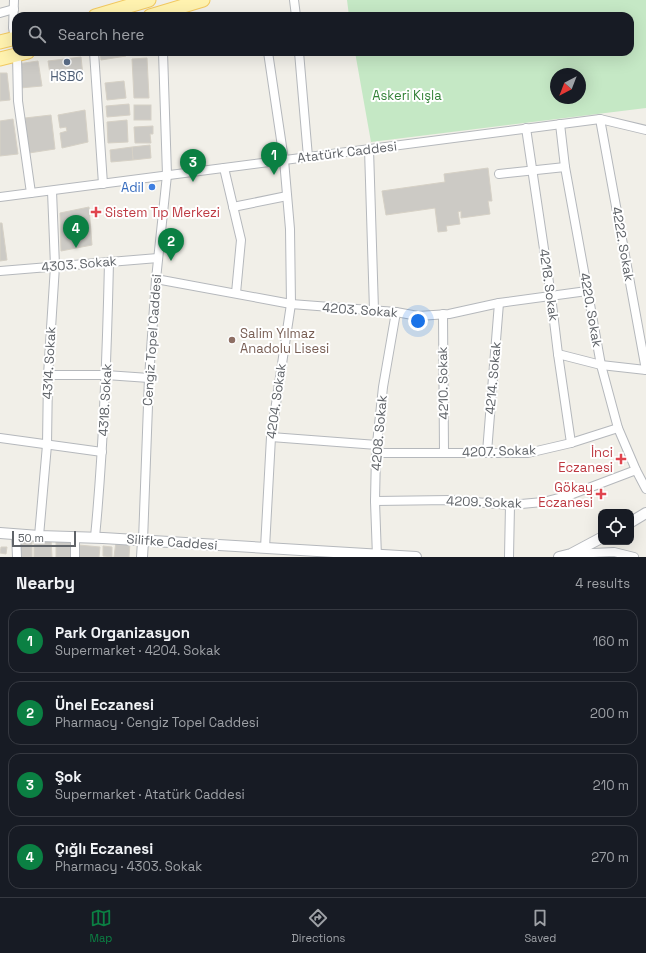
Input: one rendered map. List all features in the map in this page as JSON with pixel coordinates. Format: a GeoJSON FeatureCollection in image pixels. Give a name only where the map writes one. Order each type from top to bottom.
{"type":"FeatureCollection","features":[{"type":"Feature","properties":{"kind":"main road"},"geometry":{"type":"LineString","coordinates":[[170,12],[203,0]]}},
{"type":"Feature","properties":{"kind":"main road"},"geometry":{"type":"LineString","coordinates":[[108,12],[143,1]]}},
{"type":"Feature","properties":{"kind":"main road"},"geometry":{"type":"LineString","coordinates":[[0,42],[12,39]]}},
{"type":"Feature","properties":{"kind":"main road"},"geometry":{"type":"LineString","coordinates":[[0,59],[13,56]]}},
{"type":"Feature","properties":{"kind":"street"},"geometry":{"type":"LineString","coordinates":[[14,0],[14,12]]}},
{"type":"Feature","properties":{"kind":"street"},"geometry":{"type":"LineString","coordinates":[[294,0],[296,12]]}},
{"type":"Feature","properties":{"kind":"street"},"geometry":{"type":"LineString","coordinates":[[0,13],[14,9]]}},
{"type":"Feature","properties":{"kind":"street"},"geometry":{"type":"LineString","coordinates":[[22,56],[18,101],[31,193]]}},
{"type":"Feature","properties":{"kind":"street"},"geometry":{"type":"LineString","coordinates":[[94,56],[103,184]]}},
{"type":"Feature","properties":{"kind":"street","name":"Cengiz Topel Caddesi"},"geometry":{"type":"LineString","coordinates":[[142,557],[149,378],[156,279],[167,175],[163,56]]}},
{"type":"Feature","properties":{"kind":"street","name":"4204. Sokak"},"geometry":{"type":"LineString","coordinates":[[265,548],[271,437],[291,304],[291,262],[284,160],[269,56]]}},
{"type":"Feature","properties":{"kind":"street"},"geometry":{"type":"LineString","coordinates":[[299,56],[308,157]]}},
{"type":"Feature","properties":{"kind":"street","name":"Atatürk Caddesi"},"geometry":{"type":"LineString","coordinates":[[0,197],[600,118],[646,130]]}},
{"type":"Feature","properties":{"kind":"street","name":"4222. Sokak"},"geometry":{"type":"LineString","coordinates":[[600,118],[646,370]]}},
{"type":"Feature","properties":{"kind":"street","name":"4220. Sokak"},"geometry":{"type":"LineString","coordinates":[[560,124],[565,167],[601,365],[618,428],[646,489]]}},
{"type":"Feature","properties":{"kind":"street","name":"4218. Sokak"},"geometry":{"type":"LineString","coordinates":[[526,128],[571,443]]}},
{"type":"Feature","properties":{"kind":"street"},"geometry":{"type":"LineString","coordinates":[[369,149],[374,310]]}},
{"type":"Feature","properties":{"kind":"street"},"geometry":{"type":"LineString","coordinates":[[499,174],[565,167]]}},
{"type":"Feature","properties":{"kind":"street"},"geometry":{"type":"LineString","coordinates":[[224,168],[241,240],[236,293]]}},
{"type":"Feature","properties":{"kind":"street","name":"4314. Sokak"},"geometry":{"type":"LineString","coordinates":[[39,536],[47,445],[48,375],[55,266],[52,190]]}},
{"type":"Feature","properties":{"kind":"street"},"geometry":{"type":"LineString","coordinates":[[233,206],[287,196]]}},
{"type":"Feature","properties":{"kind":"street","name":"4303. Sokak"},"geometry":{"type":"LineString","coordinates":[[0,271],[158,258]]}},
{"type":"Feature","properties":{"kind":"street","name":"4318. Sokak"},"geometry":{"type":"LineString","coordinates":[[95,537],[102,452],[106,375],[109,262]]}},
{"type":"Feature","properties":{"kind":"street","name":"4203. Sokak"},"geometry":{"type":"LineString","coordinates":[[156,279],[291,304],[396,312],[418,316],[442,314],[500,303],[587,291]]}},
{"type":"Feature","properties":{"kind":"street","name":"4214. Sokak"},"geometry":{"type":"LineString","coordinates":[[487,452],[500,303]]}},
{"type":"Feature","properties":{"kind":"street","name":"4208. Sokak"},"geometry":{"type":"LineString","coordinates":[[377,556],[375,501],[377,449],[383,387],[396,312]]}},
{"type":"Feature","properties":{"kind":"street","name":"4210. Sokak"},"geometry":{"type":"LineString","coordinates":[[442,314],[444,453]]}},
{"type":"Feature","properties":{"kind":"street"},"geometry":{"type":"LineString","coordinates":[[558,354],[601,365],[646,370]]}},
{"type":"Feature","properties":{"kind":"street"},"geometry":{"type":"LineString","coordinates":[[48,375],[106,375],[149,378]]}},
{"type":"Feature","properties":{"kind":"street","name":"4207. Sokak"},"geometry":{"type":"LineString","coordinates":[[271,437],[377,449],[444,453],[528,453],[571,443],[618,428]]}},
{"type":"Feature","properties":{"kind":"street"},"geometry":{"type":"LineString","coordinates":[[0,438],[102,452]]}},
{"type":"Feature","properties":{"kind":"street","name":"4209. Sokak"},"geometry":{"type":"LineString","coordinates":[[375,501],[451,500],[510,505],[543,502],[570,495],[636,470]]}},
{"type":"Feature","properties":{"kind":"street"},"geometry":{"type":"LineString","coordinates":[[508,557],[510,505]]}},
{"type":"Feature","properties":{"kind":"street"},"geometry":{"type":"LineString","coordinates":[[634,520],[646,514]]}},
{"type":"Feature","properties":{"kind":"street","name":"Silifke Caddesi"},"geometry":{"type":"LineString","coordinates":[[0,533],[39,536],[95,537],[265,548],[294,553],[416,557]]}},
{"type":"Feature","properties":{"kind":"street"},"geometry":{"type":"LineString","coordinates":[[16,534],[17,557]]}},
{"type":"Feature","properties":{"kind":"street"},"geometry":{"type":"LineString","coordinates":[[75,537],[75,557]]}},
{"type":"Feature","properties":{"kind":"street"},"geometry":{"type":"LineString","coordinates":[[571,554],[598,540]]}},
{"type":"Feature","properties":{"kind":"street"},"geometry":{"type":"LineString","coordinates":[[559,557],[571,554],[614,552],[634,557]]}},
{"type":"Feature","properties":{"kind":"green space","name":"Askeri Kışla"},"geometry":{"type":"Polygon","coordinates":[[[347,0],[646,0],[646,108],[371,142],[356,56],[634,56],[634,12],[348,12],[347,0]]]}},
{"type":"Feature","properties":{"kind":"building"},"geometry":{"type":"Polygon","coordinates":[[[100,56],[126,56],[101,60],[100,56]]]}},
{"type":"Feature","properties":{"kind":"building"},"geometry":{"type":"Polygon","coordinates":[[[81,57],[83,76],[51,80],[48,61],[81,57]]]}},
{"type":"Feature","properties":{"kind":"building"},"geometry":{"type":"Polygon","coordinates":[[[147,58],[149,98],[134,98],[132,59],[147,58]]]}},
{"type":"Feature","properties":{"kind":"building"},"geometry":{"type":"Polygon","coordinates":[[[38,61],[42,86],[20,88],[17,64],[38,61]]]}},
{"type":"Feature","properties":{"kind":"building"},"geometry":{"type":"Polygon","coordinates":[[[0,73],[7,73],[10,100],[0,101],[0,73]]]}},
{"type":"Feature","properties":{"kind":"building"},"geometry":{"type":"Polygon","coordinates":[[[124,81],[126,98],[107,100],[105,83],[124,81]]]}},
{"type":"Feature","properties":{"kind":"building"},"geometry":{"type":"Polygon","coordinates":[[[129,104],[130,115],[107,117],[106,106],[129,104]]]}},
{"type":"Feature","properties":{"kind":"building"},"geometry":{"type":"Polygon","coordinates":[[[134,105],[151,105],[151,120],[134,120],[134,105]]]}},
{"type":"Feature","properties":{"kind":"building"},"geometry":{"type":"Polygon","coordinates":[[[85,110],[88,142],[62,148],[60,133],[67,131],[66,127],[60,128],[58,115],[85,110]]]}},
{"type":"Feature","properties":{"kind":"building"},"geometry":{"type":"Polygon","coordinates":[[[51,115],[55,149],[29,153],[25,118],[51,115]]]}},
{"type":"Feature","properties":{"kind":"building"},"geometry":{"type":"Polygon","coordinates":[[[13,119],[18,154],[0,156],[0,121],[13,119]]]}},
{"type":"Feature","properties":{"kind":"building"},"geometry":{"type":"Polygon","coordinates":[[[127,120],[128,142],[108,143],[107,122],[127,120]]]}},
{"type":"Feature","properties":{"kind":"building"},"geometry":{"type":"Polygon","coordinates":[[[153,126],[153,134],[150,134],[151,143],[135,143],[134,127],[153,126]]]}},
{"type":"Feature","properties":{"kind":"building"},"geometry":{"type":"Polygon","coordinates":[[[150,145],[151,158],[133,160],[132,147],[150,145]]]}},
{"type":"Feature","properties":{"kind":"building"},"geometry":{"type":"Polygon","coordinates":[[[132,147],[133,160],[111,162],[110,150],[132,147]]]}},
{"type":"Feature","properties":{"kind":"building"},"geometry":{"type":"Polygon","coordinates":[[[488,168],[492,201],[488,201],[490,214],[461,218],[461,211],[458,212],[460,224],[446,226],[447,231],[438,232],[435,208],[386,215],[382,191],[445,182],[444,174],[488,168]]]}},
{"type":"Feature","properties":{"kind":"building"},"geometry":{"type":"Polygon","coordinates":[[[89,207],[92,245],[61,251],[60,213],[89,207]]]}},
{"type":"Feature","properties":{"kind":"building"},"geometry":{"type":"Polygon","coordinates":[[[0,223],[2,223],[7,260],[0,261],[0,223]]]}},
{"type":"Feature","properties":{"kind":"building"},"geometry":{"type":"Polygon","coordinates":[[[34,539],[51,539],[52,557],[34,557],[34,539]]]}},
{"type":"Feature","properties":{"kind":"building"},"geometry":{"type":"Polygon","coordinates":[[[56,539],[71,539],[71,557],[56,557],[56,539]]]}},
{"type":"Feature","properties":{"kind":"building"},"geometry":{"type":"Polygon","coordinates":[[[20,540],[32,540],[32,557],[20,557],[20,540]]]}},
{"type":"Feature","properties":{"kind":"building"},"geometry":{"type":"Polygon","coordinates":[[[116,541],[130,543],[129,557],[114,557],[116,541]]]}},
{"type":"Feature","properties":{"kind":"building"},"geometry":{"type":"Polygon","coordinates":[[[79,545],[100,547],[99,557],[78,557],[79,545]]]}},
{"type":"Feature","properties":{"kind":"building"},"geometry":{"type":"Polygon","coordinates":[[[103,546],[112,547],[112,557],[103,556],[103,546]]]}},
{"type":"Feature","properties":{"kind":"building"},"geometry":{"type":"Polygon","coordinates":[[[1,547],[7,547],[6,554],[0,553],[1,547]]]}},
{"type":"Feature","properties":{"kind":"place","name":"HSBC"},"geometry":{"type":"Point","coordinates":[67,62]}},
{"type":"Feature","properties":{"kind":"place","name":"Park Organizasyon"},"geometry":{"type":"Point","coordinates":[274,175]}},
{"type":"Feature","properties":{"kind":"place","name":"Şok"},"geometry":{"type":"Point","coordinates":[193,182]}},
{"type":"Feature","properties":{"kind":"place","name":"Adil"},"geometry":{"type":"Point","coordinates":[152,187]}},
{"type":"Feature","properties":{"kind":"place","name":"Sistem Tıp Merkezi"},"geometry":{"type":"Point","coordinates":[96,212]}},
{"type":"Feature","properties":{"kind":"place","name":"Çığlı Eczanesi"},"geometry":{"type":"Point","coordinates":[76,248]}},
{"type":"Feature","properties":{"kind":"place","name":"Ünel Eczanesi"},"geometry":{"type":"Point","coordinates":[171,261]}},
{"type":"Feature","properties":{"kind":"place","name":"Salim Yılmaz Anadolu Lisesi"},"geometry":{"type":"Point","coordinates":[232,340]}},
{"type":"Feature","properties":{"kind":"place","name":"İnci Eczanesi"},"geometry":{"type":"Point","coordinates":[621,459]}},
{"type":"Feature","properties":{"kind":"place","name":"Gökay Eczanesi"},"geometry":{"type":"Point","coordinates":[601,494]}}]}
